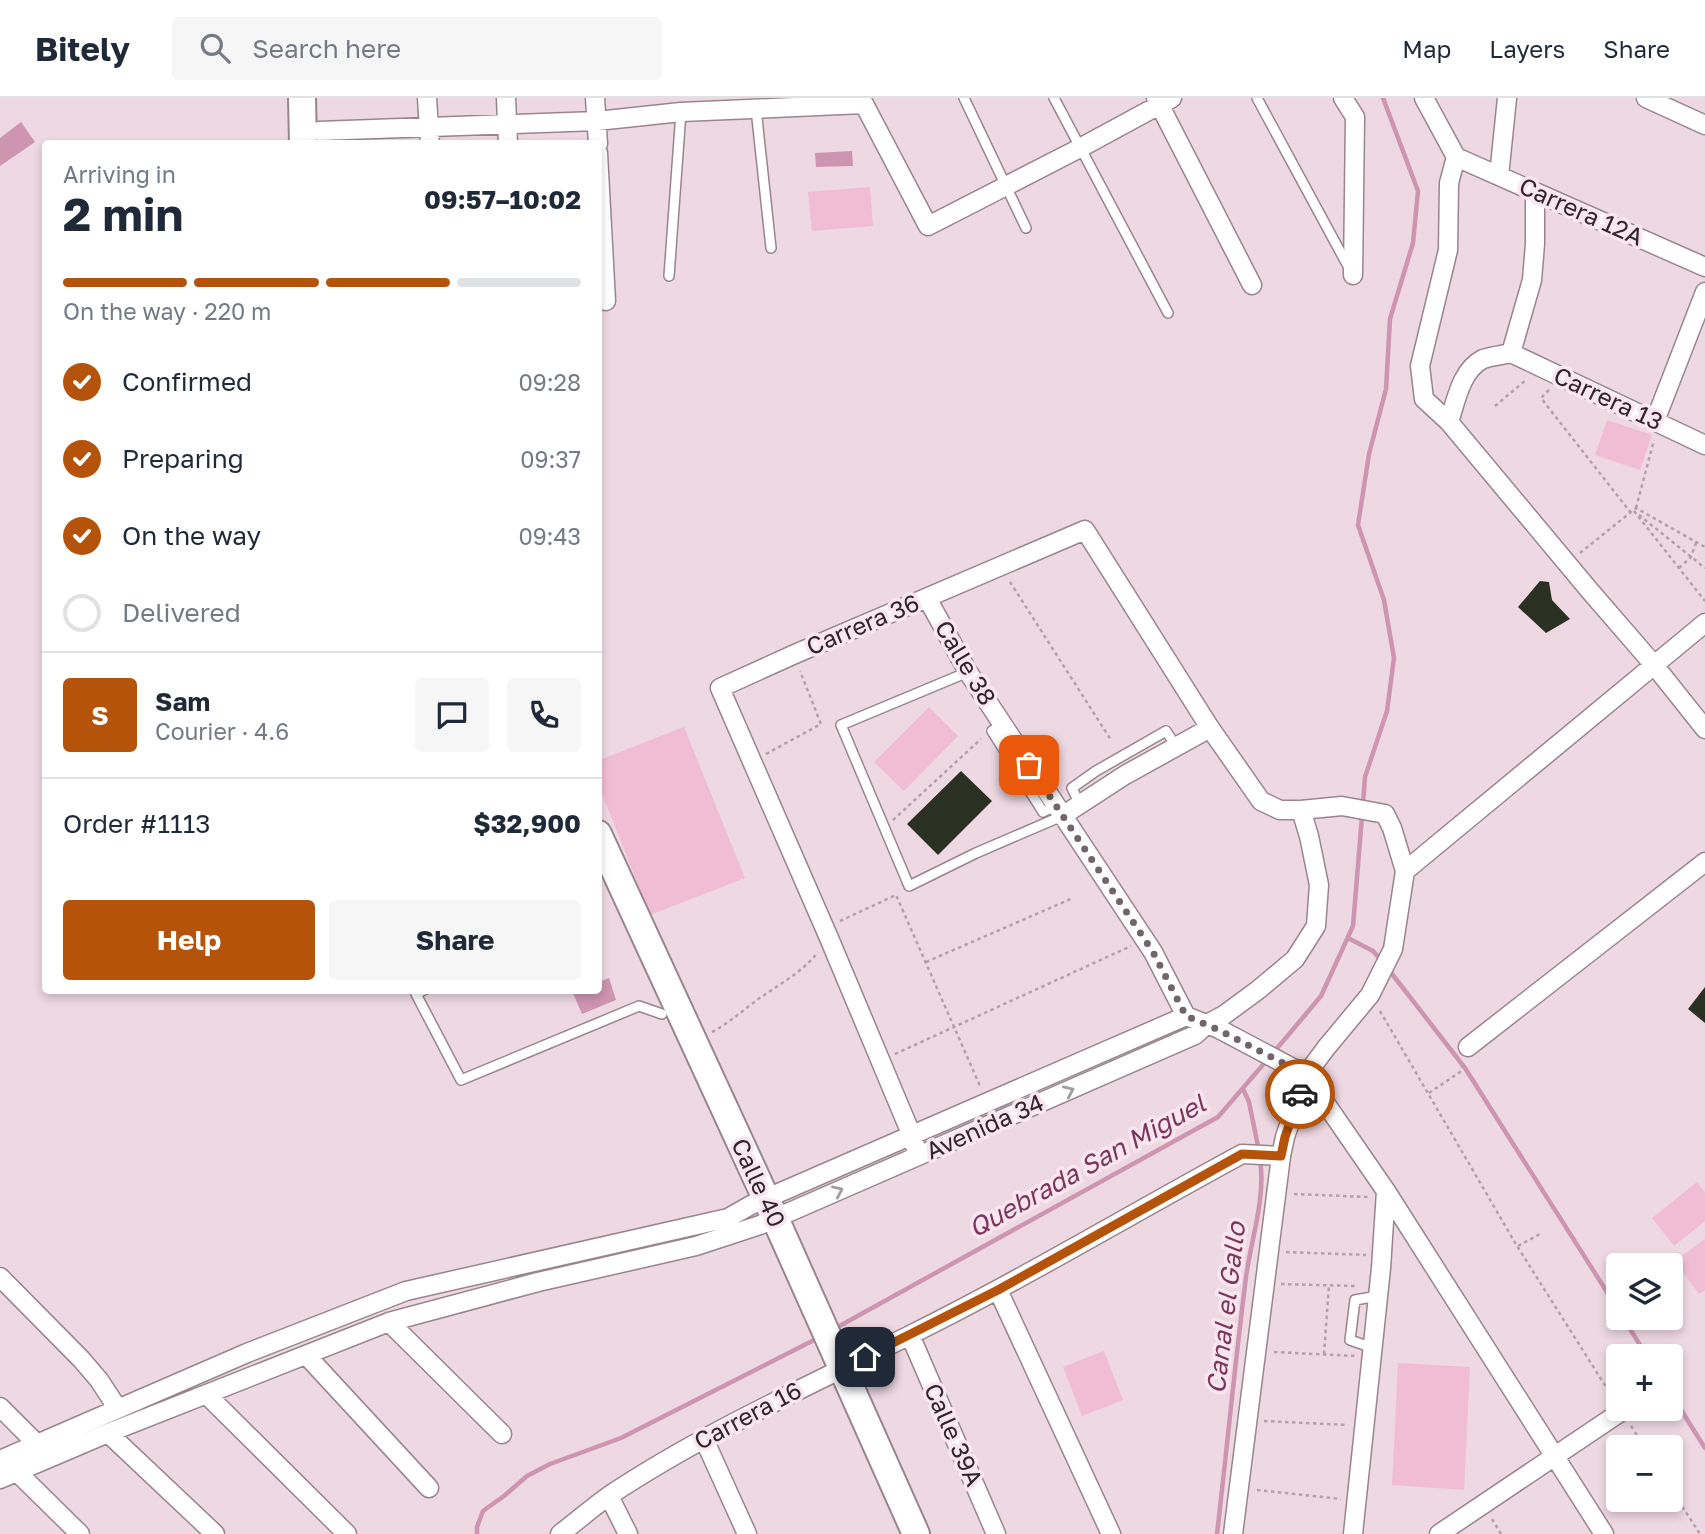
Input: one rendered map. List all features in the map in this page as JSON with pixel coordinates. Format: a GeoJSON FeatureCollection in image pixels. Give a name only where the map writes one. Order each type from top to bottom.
{"type":"FeatureCollection","features":[{"type":"Feature","properties":{"kind":"main road"},"geometry":{"type":"LineString","coordinates":[[302,98],[314,139]]}},
{"type":"Feature","properties":{"kind":"main road"},"geometry":{"type":"LineString","coordinates":[[314,139],[319,98]]}},
{"type":"Feature","properties":{"kind":"main road","name":"Calle 40"},"geometry":{"type":"LineString","coordinates":[[602,854],[607,879],[670,1010],[832,1365],[899,1534]]}},
{"type":"Feature","properties":{"kind":"main road","name":"Calle 40"},"geometry":{"type":"LineString","coordinates":[[832,1365],[916,1534]]}},
{"type":"Feature","properties":{"kind":"street"},"geometry":{"type":"LineString","coordinates":[[427,98],[430,136]]}},
{"type":"Feature","properties":{"kind":"street"},"geometry":{"type":"LineString","coordinates":[[506,98],[508,140]]}},
{"type":"Feature","properties":{"kind":"street"},"geometry":{"type":"LineString","coordinates":[[595,98],[598,140]]}},
{"type":"Feature","properties":{"kind":"street"},"geometry":{"type":"LineString","coordinates":[[1343,98],[1354,117],[1353,275]]}},
{"type":"Feature","properties":{"kind":"street"},"geometry":{"type":"LineString","coordinates":[[1424,98],[1456,157],[1450,183],[1448,250],[1420,366],[1424,399],[1449,422],[1705,729]]}},
{"type":"Feature","properties":{"kind":"street"},"geometry":{"type":"LineString","coordinates":[[1499,176],[1507,98]]}},
{"type":"Feature","properties":{"kind":"street"},"geometry":{"type":"LineString","coordinates":[[1646,98],[1705,125]]}},
{"type":"Feature","properties":{"kind":"street"},"geometry":{"type":"LineString","coordinates":[[314,139],[430,136],[507,124],[597,121],[748,105],[864,104],[928,226],[1080,148],[1162,100],[1252,285]]}},
{"type":"Feature","properties":{"kind":"street","name":"Carrera 12A"},"geometry":{"type":"LineString","coordinates":[[1456,157],[1705,267]]}},
{"type":"Feature","properties":{"kind":"street"},"geometry":{"type":"LineString","coordinates":[[1449,422],[1461,382],[1471,369],[1483,359],[1511,353],[1532,280],[1535,192]]}},
{"type":"Feature","properties":{"kind":"street"},"geometry":{"type":"LineString","coordinates":[[602,227],[606,301]]}},
{"type":"Feature","properties":{"kind":"street"},"geometry":{"type":"LineString","coordinates":[[1655,426],[1705,292]]}},
{"type":"Feature","properties":{"kind":"street","name":"Carrera 13"},"geometry":{"type":"LineString","coordinates":[[1511,353],[1655,426],[1705,445]]}},
{"type":"Feature","properties":{"kind":"street","name":"Carrera 36"},"geometry":{"type":"LineString","coordinates":[[831,931],[720,688],[1085,530],[1210,728]]}},
{"type":"Feature","properties":{"kind":"street","name":"Calle 38"},"geometry":{"type":"LineString","coordinates":[[927,598],[968,672],[1153,952],[1186,1016]]}},
{"type":"Feature","properties":{"kind":"street"},"geometry":{"type":"LineString","coordinates":[[1405,871],[1705,623]]}},
{"type":"Feature","properties":{"kind":"street"},"geometry":{"type":"LineString","coordinates":[[1059,811],[1080,805],[1125,775],[1210,728],[1261,801],[1280,810],[1342,806],[1385,814],[1405,871],[1393,949],[1372,993],[1326,1048],[1301,1072],[1285,1137],[1274,1156],[1233,1534]]}},
{"type":"Feature","properties":{"kind":"street","name":"Avenida 34"},"geometry":{"type":"LineString","coordinates":[[763,1212],[918,1156],[1213,1027],[1295,958],[1316,926],[1319,885],[1310,836],[1301,810]]}},
{"type":"Feature","properties":{"kind":"street"},"geometry":{"type":"LineString","coordinates":[[1467,1053],[1705,862]]}},
{"type":"Feature","properties":{"kind":"street"},"geometry":{"type":"LineString","coordinates":[[831,931],[918,1156]]}},
{"type":"Feature","properties":{"kind":"street"},"geometry":{"type":"LineString","coordinates":[[1186,1016],[1301,1072],[1387,1191],[1604,1534]]}},
{"type":"Feature","properties":{"kind":"street","name":"Avenida 34"},"geometry":{"type":"LineString","coordinates":[[763,1212],[912,1136],[1186,1016]]}},
{"type":"Feature","properties":{"kind":"street","name":"Carrera 16"},"geometry":{"type":"LineString","coordinates":[[560,1534],[610,1496],[832,1365],[910,1335],[998,1290],[1242,1154],[1274,1156]]}},
{"type":"Feature","properties":{"kind":"street"},"geometry":{"type":"LineString","coordinates":[[1353,1534],[1372,1291],[1387,1191]]}},
{"type":"Feature","properties":{"kind":"street"},"geometry":{"type":"LineString","coordinates":[[80,1534],[8,1475],[389,1322],[538,1282],[696,1246],[763,1212]]}},
{"type":"Feature","properties":{"kind":"street"},"geometry":{"type":"LineString","coordinates":[[0,1460],[247,1353],[406,1291],[763,1212]]}},
{"type":"Feature","properties":{"kind":"street"},"geometry":{"type":"LineString","coordinates":[[0,1277],[81,1359],[118,1409]]}},
{"type":"Feature","properties":{"kind":"street"},"geometry":{"type":"LineString","coordinates":[[998,1290],[1111,1534]]}},
{"type":"Feature","properties":{"kind":"street"},"geometry":{"type":"LineString","coordinates":[[389,1322],[502,1434]]}},
{"type":"Feature","properties":{"kind":"street","name":"Calle 39A"},"geometry":{"type":"LineString","coordinates":[[910,1335],[996,1534]]}},
{"type":"Feature","properties":{"kind":"street"},"geometry":{"type":"LineString","coordinates":[[307,1356],[429,1488]]}},
{"type":"Feature","properties":{"kind":"street"},"geometry":{"type":"LineString","coordinates":[[207,1395],[347,1534]]}},
{"type":"Feature","properties":{"kind":"street"},"geometry":{"type":"LineString","coordinates":[[0,1407],[37,1444]]}},
{"type":"Feature","properties":{"kind":"street"},"geometry":{"type":"LineString","coordinates":[[1452,1531],[1606,1419]]}},
{"type":"Feature","properties":{"kind":"street"},"geometry":{"type":"LineString","coordinates":[[108,1433],[215,1534]]}},
{"type":"Feature","properties":{"kind":"street"},"geometry":{"type":"LineString","coordinates":[[704,1439],[747,1534]]}},
{"type":"Feature","properties":{"kind":"street"},"geometry":{"type":"LineString","coordinates":[[610,1496],[628,1534]]}},
{"type":"Feature","properties":{"kind":"lane"},"geometry":{"type":"LineString","coordinates":[[964,98],[1026,228]]}},
{"type":"Feature","properties":{"kind":"lane"},"geometry":{"type":"LineString","coordinates":[[1054,98],[1168,313]]}},
{"type":"Feature","properties":{"kind":"lane"},"geometry":{"type":"LineString","coordinates":[[1257,98],[1353,275]]}},
{"type":"Feature","properties":{"kind":"lane"},"geometry":{"type":"LineString","coordinates":[[748,105],[771,248]]}},
{"type":"Feature","properties":{"kind":"lane"},"geometry":{"type":"LineString","coordinates":[[669,276],[681,112]]}},
{"type":"Feature","properties":{"kind":"lane"},"geometry":{"type":"LineString","coordinates":[[968,672],[841,725],[909,886],[1059,811]]}},
{"type":"Feature","properties":{"kind":"lane"},"geometry":{"type":"LineString","coordinates":[[417,994],[461,1080],[639,1006],[670,1010]]}},
{"type":"Feature","properties":{"kind":"path"},"geometry":{"type":"LineString","coordinates":[[1495,406],[1530,376]]}},
{"type":"Feature","properties":{"kind":"path"},"geometry":{"type":"LineString","coordinates":[[1551,388],[1541,398],[1705,601]]}},
{"type":"Feature","properties":{"kind":"path"},"geometry":{"type":"LineString","coordinates":[[1577,555],[1634,511],[1655,426]]}},
{"type":"Feature","properties":{"kind":"path"},"geometry":{"type":"LineString","coordinates":[[1634,511],[1705,547]]}},
{"type":"Feature","properties":{"kind":"path"},"geometry":{"type":"LineString","coordinates":[[1634,511],[1705,568]]}},
{"type":"Feature","properties":{"kind":"path"},"geometry":{"type":"LineString","coordinates":[[1679,568],[1691,557],[1697,542]]}},
{"type":"Feature","properties":{"kind":"path"},"geometry":{"type":"LineString","coordinates":[[1010,582],[1111,740]]}},
{"type":"Feature","properties":{"kind":"path"},"geometry":{"type":"LineString","coordinates":[[760,757],[821,724],[797,664]]}},
{"type":"Feature","properties":{"kind":"path"},"geometry":{"type":"LineString","coordinates":[[893,820],[985,736]]}},
{"type":"Feature","properties":{"kind":"path"},"geometry":{"type":"LineString","coordinates":[[685,1045],[728,1023],[810,963],[831,931],[897,895],[984,1096]]}},
{"type":"Feature","properties":{"kind":"path"},"geometry":{"type":"LineString","coordinates":[[926,962],[1073,898]]}},
{"type":"Feature","properties":{"kind":"path"},"geometry":{"type":"LineString","coordinates":[[889,1057],[1133,945]]}},
{"type":"Feature","properties":{"kind":"path"},"geometry":{"type":"LineString","coordinates":[[1372,993],[1517,1246],[1606,1387]]}},
{"type":"Feature","properties":{"kind":"path"},"geometry":{"type":"LineString","coordinates":[[1428,1094],[1460,1072],[1467,1053]]}},
{"type":"Feature","properties":{"kind":"path"},"geometry":{"type":"LineString","coordinates":[[1287,1194],[1368,1197]]}},
{"type":"Feature","properties":{"kind":"path"},"geometry":{"type":"LineString","coordinates":[[1517,1246],[1540,1234]]}},
{"type":"Feature","properties":{"kind":"path"},"geometry":{"type":"LineString","coordinates":[[1280,1251],[1366,1255]]}},
{"type":"Feature","properties":{"kind":"path"},"geometry":{"type":"LineString","coordinates":[[1276,1284],[1329,1285],[1372,1291]]}},
{"type":"Feature","properties":{"kind":"path"},"geometry":{"type":"LineString","coordinates":[[1324,1354],[1329,1285]]}},
{"type":"Feature","properties":{"kind":"path"},"geometry":{"type":"LineString","coordinates":[[1265,1352],[1367,1352]]}},
{"type":"Feature","properties":{"kind":"path"},"geometry":{"type":"LineString","coordinates":[[1258,1421],[1355,1425]]}},
{"type":"Feature","properties":{"kind":"path"},"geometry":{"type":"LineString","coordinates":[[1251,1489],[1348,1499]]}},
{"type":"Feature","properties":{"kind":"path"},"geometry":{"type":"LineString","coordinates":[[1683,1508],[1700,1534]]}},
{"type":"Feature","properties":{"kind":"path"},"geometry":{"type":"LineString","coordinates":[[1489,1515],[1502,1534]]}},
{"type":"Feature","properties":{"kind":"shaded area"},"geometry":{"type":"Polygon","coordinates":[[[21,122],[35,142],[0,166],[0,138],[21,122]]]}},
{"type":"Feature","properties":{"kind":"shaded area"},"geometry":{"type":"Polygon","coordinates":[[[852,151],[853,166],[816,167],[815,153],[852,151]]]}},
{"type":"Feature","properties":{"kind":"shaded area"},"geometry":{"type":"Polygon","coordinates":[[[870,187],[873,226],[812,231],[808,192],[870,187]]]}},
{"type":"Feature","properties":{"kind":"shaded area"},"geometry":{"type":"Polygon","coordinates":[[[1607,420],[1652,435],[1640,470],[1595,455],[1607,420]]]}},
{"type":"Feature","properties":{"kind":"shaded area"},"geometry":{"type":"Polygon","coordinates":[[[929,707],[958,736],[904,791],[874,762],[929,707]]]}},
{"type":"Feature","properties":{"kind":"shaded area"},"geometry":{"type":"Polygon","coordinates":[[[684,727],[745,878],[650,915],[602,794],[602,759],[684,727]]]}},
{"type":"Feature","properties":{"kind":"shaded area"},"geometry":{"type":"Polygon","coordinates":[[[609,978],[616,1000],[582,1014],[573,994],[602,994],[602,981],[609,978]]]}},
{"type":"Feature","properties":{"kind":"shaded area"},"geometry":{"type":"Polygon","coordinates":[[[1697,1182],[1705,1192],[1705,1221],[1674,1246],[1652,1218],[1697,1182]]]}},
{"type":"Feature","properties":{"kind":"shaded area"},"geometry":{"type":"Polygon","coordinates":[[[1705,1239],[1705,1290],[1699,1294],[1683,1272],[1683,1255],[1705,1239]]]}},
{"type":"Feature","properties":{"kind":"shaded area"},"geometry":{"type":"Polygon","coordinates":[[[1104,1351],[1123,1400],[1082,1416],[1063,1367],[1104,1351]]]}},
{"type":"Feature","properties":{"kind":"shaded area"},"geometry":{"type":"Polygon","coordinates":[[[1398,1363],[1470,1367],[1464,1490],[1392,1485],[1398,1363]]]}},
{"type":"Feature","properties":{"kind":"building"},"geometry":{"type":"Polygon","coordinates":[[[1540,581],[1549,582],[1552,600],[1570,619],[1546,633],[1518,607],[1540,581]]]}},
{"type":"Feature","properties":{"kind":"building"},"geometry":{"type":"Polygon","coordinates":[[[961,771],[992,801],[938,855],[907,824],[961,771]]]}},
{"type":"Feature","properties":{"kind":"building"},"geometry":{"type":"Polygon","coordinates":[[[1705,987],[1705,1023],[1688,1009],[1705,987]]]}},
{"type":"Feature","properties":{"kind":"waterway","name":"Quebrada San Miguel"},"geometry":{"type":"LineString","coordinates":[[1363,804],[1365,777],[1387,711],[1394,658],[1384,600],[1358,525],[1369,454],[1386,389],[1390,319],[1413,243],[1418,191],[1383,98]]}},
{"type":"Feature","properties":{"kind":"waterway","name":"Quebrada San Miguel"},"geometry":{"type":"LineString","coordinates":[[1274,1052],[1321,996],[1353,926],[1362,816]]}},
{"type":"Feature","properties":{"kind":"waterway"},"geometry":{"type":"LineString","coordinates":[[1348,938],[1373,951],[1381,960]]}},
{"type":"Feature","properties":{"kind":"waterway"},"geometry":{"type":"LineString","coordinates":[[1389,970],[1465,1068],[1606,1290]]}},
{"type":"Feature","properties":{"kind":"waterway","name":"Quebrada San Miguel"},"geometry":{"type":"LineString","coordinates":[[834,1329],[1218,1117],[1268,1059]]}},
{"type":"Feature","properties":{"kind":"waterway","name":"Canal el Gallo"},"geometry":{"type":"LineString","coordinates":[[1243,1089],[1249,1102],[1259,1151]]}},
{"type":"Feature","properties":{"kind":"waterway","name":"Canal el Gallo"},"geometry":{"type":"LineString","coordinates":[[1217,1534],[1246,1277],[1260,1204],[1260,1160]]}},
{"type":"Feature","properties":{"kind":"waterway"},"geometry":{"type":"LineString","coordinates":[[1631,1330],[1639,1344]]}},
{"type":"Feature","properties":{"kind":"waterway","name":"Quebrada San Miguel"},"geometry":{"type":"LineString","coordinates":[[477,1534],[483,1511],[527,1476],[550,1464],[621,1438],[820,1337]]}},
{"type":"Feature","properties":{"kind":"waterway"},"geometry":{"type":"LineString","coordinates":[[1683,1413],[1705,1448]]}},
{"type":"Feature","properties":{"kind":"way so far"},"geometry":{"type":"LineString","coordinates":[[1029,765],[1153,952],[1186,1016],[1306,1075],[1300,1094]]}},
{"type":"Feature","properties":{"kind":"route"},"geometry":{"type":"LineString","coordinates":[[865,1357],[998,1290],[1242,1154],[1281,1156],[1300,1094]]}}]}
